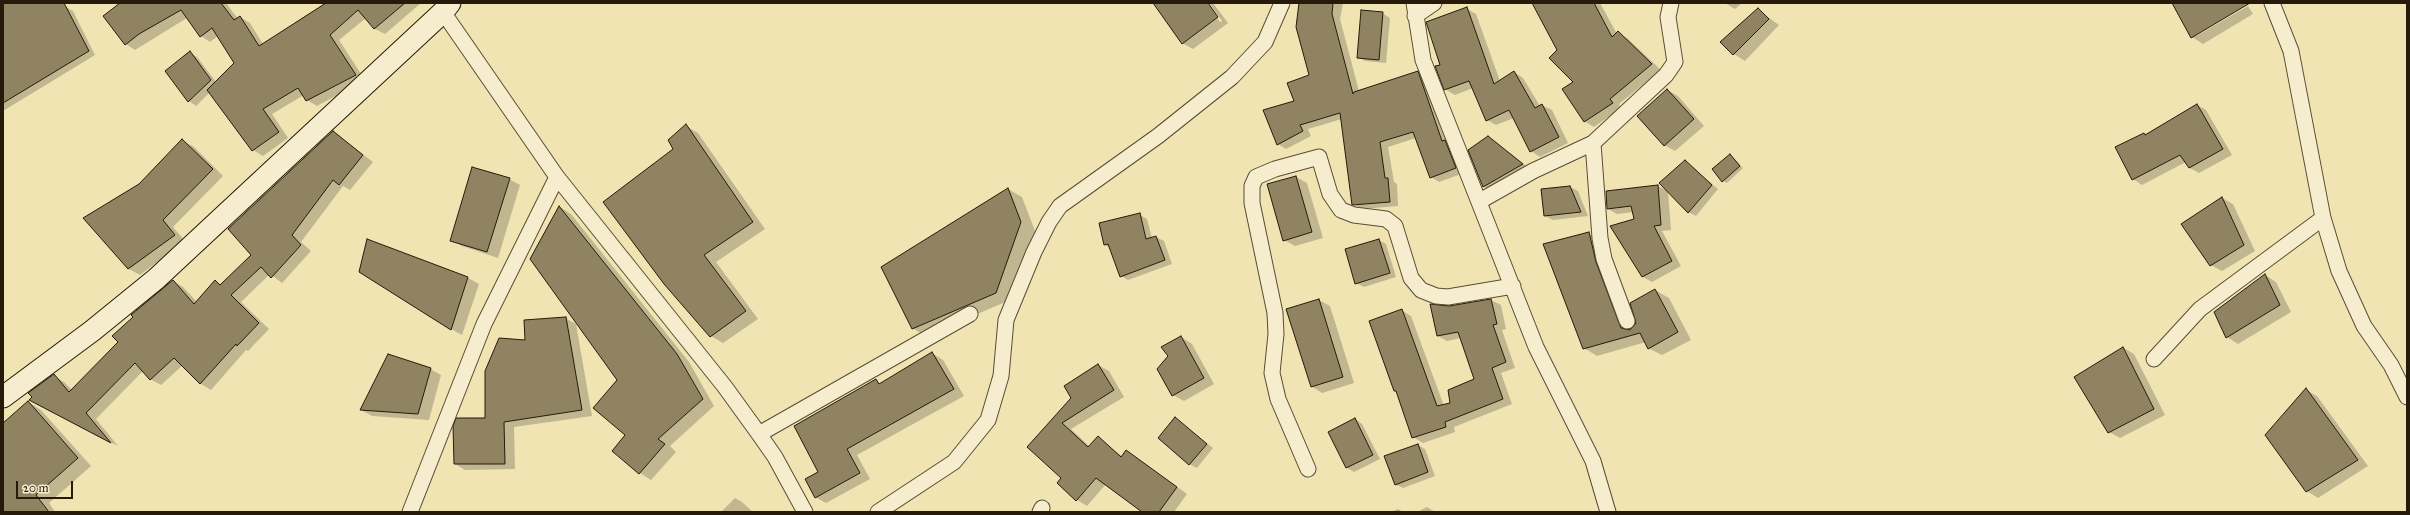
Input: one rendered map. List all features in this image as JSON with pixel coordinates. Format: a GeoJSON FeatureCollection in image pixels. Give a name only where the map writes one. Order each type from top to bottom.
{"type":"FeatureCollection","features":[{"type":"Feature","properties":{"kind":"main road"},"geometry":{"type":"LineString","coordinates":[[3,397],[92,331],[156,280],[446,8]]}},
{"type":"Feature","properties":{"kind":"street"},"geometry":{"type":"LineString","coordinates":[[878,512],[954,462],[988,420],[1001,376],[1006,320],[1019,284],[1049,222],[1060,206],[1158,136],[1232,77],[1265,42],[1282,3]]}},
{"type":"Feature","properties":{"kind":"street"},"geometry":{"type":"LineString","coordinates":[[1434,3],[1414,10],[1423,60],[1550,380],[1593,462],[1608,512]]}},
{"type":"Feature","properties":{"kind":"street"},"geometry":{"type":"LineString","coordinates":[[1480,201],[1533,171],[1592,143],[1666,75],[1675,62],[1668,17],[1671,3]]}},
{"type":"Feature","properties":{"kind":"street"},"geometry":{"type":"LineString","coordinates":[[2272,3],[2291,51],[2323,218],[2339,271],[2364,326],[2400,381],[2407,397]]}},
{"type":"Feature","properties":{"kind":"street"},"geometry":{"type":"LineString","coordinates":[[446,8],[557,177],[725,387],[759,434],[776,458],[805,512]]}},
{"type":"Feature","properties":{"kind":"street"},"geometry":{"type":"LineString","coordinates":[[1592,143],[1600,238],[1604,259],[1627,321]]}},
{"type":"Feature","properties":{"kind":"street"},"geometry":{"type":"LineString","coordinates":[[1308,469],[1278,399],[1272,373],[1276,334],[1275,314],[1252,203],[1252,186],[1256,178],[1275,169],[1318,157],[1330,194],[1340,210],[1354,215],[1386,219],[1395,226],[1411,278],[1416,285],[1427,294],[1448,296],[1512,286]]}},
{"type":"Feature","properties":{"kind":"street"},"geometry":{"type":"LineString","coordinates":[[410,512],[484,324],[557,177]]}},
{"type":"Feature","properties":{"kind":"street"},"geometry":{"type":"LineString","coordinates":[[2154,359],[2200,309],[2323,218]]}},
{"type":"Feature","properties":{"kind":"street"},"geometry":{"type":"LineString","coordinates":[[759,434],[970,314]]}},
{"type":"Feature","properties":{"kind":"building"},"geometry":{"type":"Polygon","coordinates":[[[3,3],[64,3],[89,51],[3,103],[3,3]]]}},
{"type":"Feature","properties":{"kind":"building"},"geometry":{"type":"Polygon","coordinates":[[[120,3],[221,3],[234,20],[240,16],[259,46],[326,3],[405,3],[374,29],[358,10],[330,35],[356,75],[306,101],[298,88],[263,109],[279,132],[252,151],[207,90],[234,63],[212,28],[200,37],[181,10],[139,34],[125,45],[103,16],[120,3]]]}},
{"type":"Feature","properties":{"kind":"building"},"geometry":{"type":"Polygon","coordinates":[[[1153,3],[1208,3],[1218,17],[1182,44],[1153,3]]]}},
{"type":"Feature","properties":{"kind":"building"},"geometry":{"type":"Polygon","coordinates":[[[1299,3],[1333,3],[1332,14],[1353,94],[1354,92],[1418,71],[1442,141],[1445,140],[1456,168],[1430,178],[1413,132],[1380,142],[1385,178],[1388,178],[1390,202],[1352,205],[1340,113],[1300,125],[1303,131],[1277,145],[1263,110],[1294,101],[1287,83],[1309,75],[1296,27],[1299,3]]]}},
{"type":"Feature","properties":{"kind":"building"},"geometry":{"type":"Polygon","coordinates":[[[1532,3],[1594,3],[1612,37],[1618,31],[1652,64],[1610,99],[1613,103],[1584,122],[1562,89],[1573,82],[1549,58],[1557,50],[1532,3]]]}},
{"type":"Feature","properties":{"kind":"building"},"geometry":{"type":"Polygon","coordinates":[[[2172,3],[2250,3],[2191,38],[2172,3]]]}},
{"type":"Feature","properties":{"kind":"building"},"geometry":{"type":"Polygon","coordinates":[[[1467,7],[1494,84],[1514,71],[1535,108],[1542,104],[1559,137],[1530,152],[1509,110],[1486,121],[1469,81],[1444,90],[1435,66],[1440,65],[1426,22],[1467,7]]]}},
{"type":"Feature","properties":{"kind":"building"},"geometry":{"type":"Polygon","coordinates":[[[1758,8],[1769,19],[1733,55],[1720,42],[1758,8]]]}},
{"type":"Feature","properties":{"kind":"building"},"geometry":{"type":"Polygon","coordinates":[[[1361,10],[1383,12],[1379,60],[1357,58],[1361,10]]]}},
{"type":"Feature","properties":{"kind":"building"},"geometry":{"type":"Polygon","coordinates":[[[190,51],[211,80],[188,102],[165,71],[190,51]]]}},
{"type":"Feature","properties":{"kind":"building"},"geometry":{"type":"Polygon","coordinates":[[[1667,89],[1694,119],[1664,146],[1637,116],[1667,89]]]}},
{"type":"Feature","properties":{"kind":"building"},"geometry":{"type":"Polygon","coordinates":[[[2197,104],[2223,149],[2189,168],[2180,155],[2132,180],[2115,147],[2144,133],[2145,135],[2197,104]]]}},
{"type":"Feature","properties":{"kind":"building"},"geometry":{"type":"Polygon","coordinates":[[[686,124],[753,222],[704,255],[746,311],[710,337],[664,284],[603,202],[673,149],[668,140],[686,124]]]}},
{"type":"Feature","properties":{"kind":"building"},"geometry":{"type":"Polygon","coordinates":[[[333,131],[363,155],[339,185],[333,180],[292,235],[301,245],[271,278],[261,267],[231,295],[259,323],[237,346],[236,344],[200,384],[174,358],[150,380],[135,363],[86,413],[111,443],[29,400],[32,397],[28,393],[54,374],[69,392],[118,342],[112,336],[133,317],[131,315],[173,280],[194,304],[215,280],[220,285],[251,255],[228,229],[333,131]]]}},
{"type":"Feature","properties":{"kind":"building"},"geometry":{"type":"Polygon","coordinates":[[[1488,136],[1523,164],[1483,187],[1468,150],[1488,136]]]}},
{"type":"Feature","properties":{"kind":"building"},"geometry":{"type":"Polygon","coordinates":[[[182,139],[213,169],[163,220],[175,235],[128,269],[83,218],[139,184],[182,139]]]}},
{"type":"Feature","properties":{"kind":"building"},"geometry":{"type":"Polygon","coordinates":[[[1730,154],[1740,166],[1722,182],[1712,169],[1730,154]]]}},
{"type":"Feature","properties":{"kind":"building"},"geometry":{"type":"Polygon","coordinates":[[[1685,160],[1712,185],[1688,213],[1659,183],[1685,160]]]}},
{"type":"Feature","properties":{"kind":"building"},"geometry":{"type":"Polygon","coordinates":[[[472,167],[510,178],[487,252],[450,241],[472,167]]]}},
{"type":"Feature","properties":{"kind":"building"},"geometry":{"type":"Polygon","coordinates":[[[1296,176],[1312,232],[1283,241],[1267,184],[1296,176]]]}},
{"type":"Feature","properties":{"kind":"building"},"geometry":{"type":"Polygon","coordinates":[[[1658,185],[1661,225],[1654,226],[1672,261],[1642,277],[1610,226],[1634,219],[1631,206],[1607,209],[1606,191],[1658,185]]]}},
{"type":"Feature","properties":{"kind":"building"},"geometry":{"type":"Polygon","coordinates":[[[1570,186],[1581,212],[1544,216],[1541,189],[1570,186]]]}},
{"type":"Feature","properties":{"kind":"building"},"geometry":{"type":"Polygon","coordinates":[[[1008,188],[1021,222],[996,293],[912,329],[881,267],[1008,188]]]}},
{"type":"Feature","properties":{"kind":"building"},"geometry":{"type":"Polygon","coordinates":[[[2222,197],[2244,245],[2210,266],[2181,224],[2222,197]]]}},
{"type":"Feature","properties":{"kind":"building"},"geometry":{"type":"Polygon","coordinates":[[[559,206],[677,354],[703,399],[658,439],[665,444],[639,474],[612,451],[625,435],[593,408],[617,380],[530,259],[559,206]]]}},
{"type":"Feature","properties":{"kind":"building"},"geometry":{"type":"Polygon","coordinates":[[[1140,213],[1146,239],[1156,236],[1165,260],[1120,277],[1108,244],[1104,245],[1099,223],[1140,213]]]}},
{"type":"Feature","properties":{"kind":"building"},"geometry":{"type":"Polygon","coordinates":[[[1589,232],[1596,262],[1621,328],[1630,330],[1636,323],[1630,303],[1655,289],[1678,332],[1648,349],[1640,333],[1583,349],[1543,244],[1589,232]]]}},
{"type":"Feature","properties":{"kind":"building"},"geometry":{"type":"Polygon","coordinates":[[[367,239],[468,277],[451,330],[359,272],[367,239]]]}},
{"type":"Feature","properties":{"kind":"building"},"geometry":{"type":"Polygon","coordinates":[[[1379,239],[1390,273],[1355,284],[1345,249],[1379,239]]]}},
{"type":"Feature","properties":{"kind":"building"},"geometry":{"type":"Polygon","coordinates":[[[2265,274],[2280,305],[2226,338],[2214,312],[2265,274]]]}},
{"type":"Feature","properties":{"kind":"building"},"geometry":{"type":"Polygon","coordinates":[[[1319,299],[1343,377],[1311,387],[1286,309],[1319,299]]]}},
{"type":"Feature","properties":{"kind":"building"},"geometry":{"type":"Polygon","coordinates":[[[1491,299],[1497,324],[1493,325],[1506,362],[1492,368],[1503,399],[1445,422],[1446,427],[1412,438],[1369,321],[1402,309],[1437,406],[1450,403],[1448,390],[1474,379],[1458,332],[1437,336],[1430,304],[1449,306],[1491,299]]]}},
{"type":"Feature","properties":{"kind":"building"},"geometry":{"type":"Polygon","coordinates":[[[566,317],[582,410],[504,422],[505,464],[454,464],[453,426],[456,418],[485,418],[485,371],[499,338],[525,340],[524,320],[566,317]]]}},
{"type":"Feature","properties":{"kind":"building"},"geometry":{"type":"Polygon","coordinates":[[[1181,336],[1204,378],[1172,396],[1157,369],[1168,356],[1161,347],[1181,336]]]}},
{"type":"Feature","properties":{"kind":"building"},"geometry":{"type":"Polygon","coordinates":[[[2123,347],[2154,409],[2108,433],[2074,377],[2123,347]]]}},
{"type":"Feature","properties":{"kind":"building"},"geometry":{"type":"Polygon","coordinates":[[[932,352],[954,389],[847,449],[860,473],[815,498],[805,479],[818,472],[794,426],[876,379],[879,384],[932,352]]]}},
{"type":"Feature","properties":{"kind":"building"},"geometry":{"type":"Polygon","coordinates":[[[388,354],[431,368],[418,414],[360,410],[388,354]]]}},
{"type":"Feature","properties":{"kind":"building"},"geometry":{"type":"Polygon","coordinates":[[[1098,364],[1114,390],[1062,423],[1088,447],[1098,436],[1121,457],[1126,450],[1177,487],[1159,512],[1142,512],[1096,478],[1076,501],[1057,483],[1061,478],[1027,447],[1071,398],[1064,386],[1098,364]]]}},
{"type":"Feature","properties":{"kind":"building"},"geometry":{"type":"Polygon","coordinates":[[[2306,388],[2358,460],[2306,492],[2265,435],[2306,388]]]}},
{"type":"Feature","properties":{"kind":"building"},"geometry":{"type":"Polygon","coordinates":[[[28,401],[78,458],[36,495],[49,512],[3,512],[3,423],[28,401]]]}},
{"type":"Feature","properties":{"kind":"building"},"geometry":{"type":"Polygon","coordinates":[[[1175,417],[1207,444],[1189,465],[1158,438],[1175,417]]]}},
{"type":"Feature","properties":{"kind":"building"},"geometry":{"type":"Polygon","coordinates":[[[1355,418],[1373,455],[1346,468],[1328,432],[1355,418]]]}},
{"type":"Feature","properties":{"kind":"building"},"geometry":{"type":"Polygon","coordinates":[[[1418,444],[1428,472],[1395,485],[1384,456],[1418,444]]]}}]}
